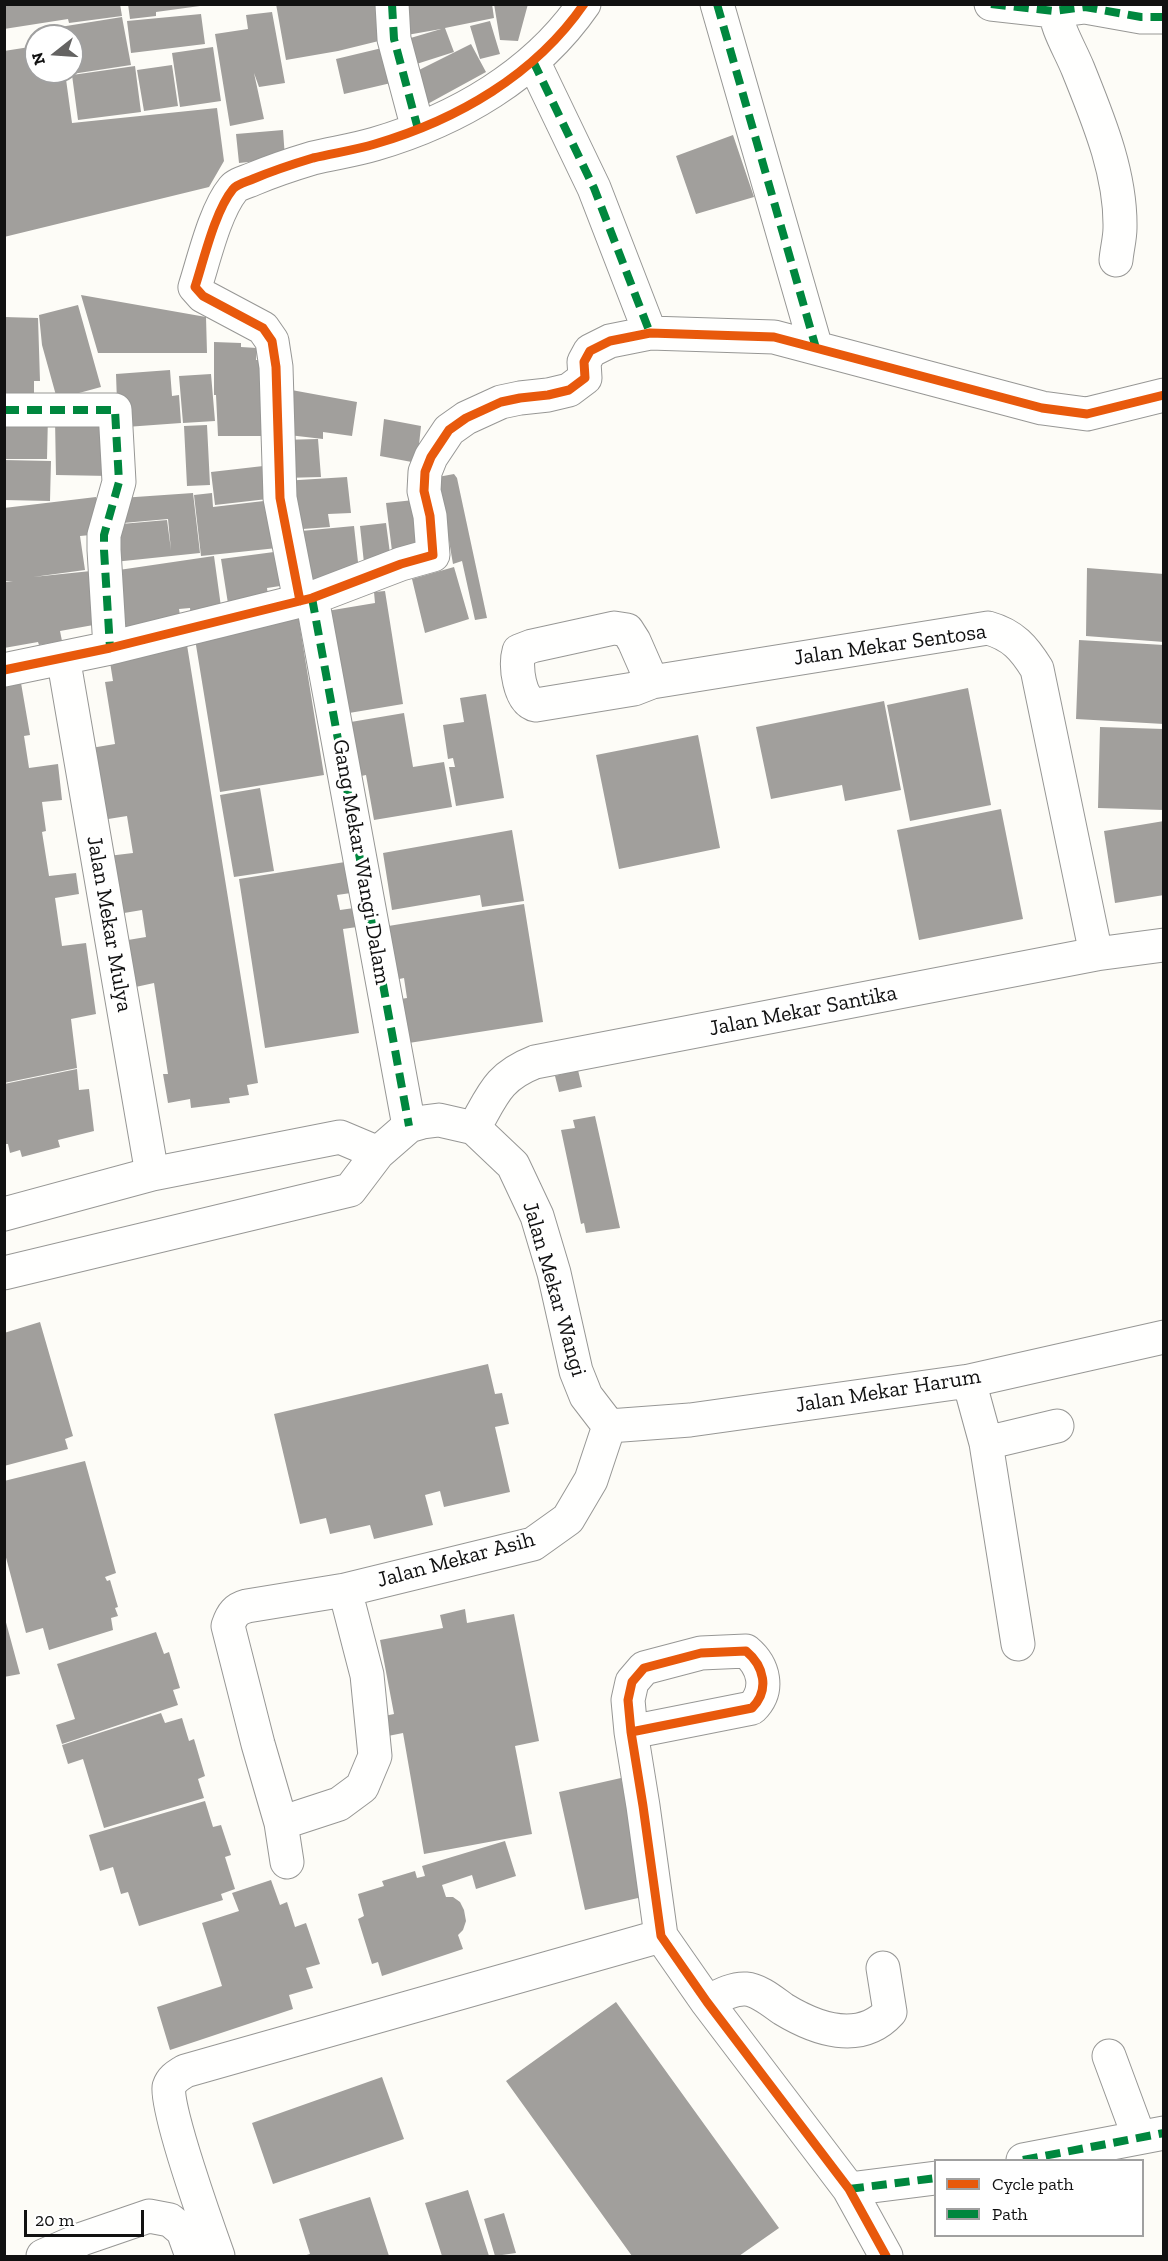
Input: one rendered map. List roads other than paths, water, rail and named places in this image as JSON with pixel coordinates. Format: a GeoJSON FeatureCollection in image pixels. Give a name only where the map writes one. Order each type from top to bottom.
{"type":"FeatureCollection","features":[{"type":"Feature","properties":{"kind":"street"},"geometry":{"type":"LineString","coordinates":[[392,4],[394,39],[418,129],[474,104],[503,85],[533,61],[572,21],[584,4]]}},
{"type":"Feature","properties":{"kind":"street"},"geometry":{"type":"LineString","coordinates":[[717,4],[813,334]]}},
{"type":"Feature","properties":{"kind":"street"},"geometry":{"type":"LineString","coordinates":[[991,4],[1054,8],[1085,7],[1141,17],[1164,16]]}},
{"type":"Feature","properties":{"kind":"street"},"geometry":{"type":"LineString","coordinates":[[1054,8],[1062,37],[1076,63],[1096,113],[1116,180],[1120,228],[1116,260]]}},
{"type":"Feature","properties":{"kind":"street"},"geometry":{"type":"LineString","coordinates":[[533,61],[594,188],[650,333]]}},
{"type":"Feature","properties":{"kind":"street","name":"Gang Mekar Wangi Dalam"},"geometry":{"type":"LineString","coordinates":[[409,1126],[306,600],[280,498],[276,367],[272,341],[263,328],[203,296],[195,287],[223,205],[234,187],[315,158],[347,152],[418,129]]}},
{"type":"Feature","properties":{"kind":"street"},"geometry":{"type":"LineString","coordinates":[[4,670],[110,648],[306,600],[401,564],[434,555],[430,516],[424,491],[424,472],[449,430],[466,418],[501,402],[568,390],[585,378],[584,362],[590,351],[610,341],[650,333],[774,337],[813,334],[1042,408],[1087,414],[1164,395]]}},
{"type":"Feature","properties":{"kind":"street"},"geometry":{"type":"LineString","coordinates":[[4,410],[115,410],[119,482],[104,535],[110,648]]}},
{"type":"Feature","properties":{"kind":"street","name":"Jalan Mekar Sentosa"},"geometry":{"type":"LineString","coordinates":[[652,682],[988,628],[1004,632],[1020,644],[1037,669],[1096,954]]}},
{"type":"Feature","properties":{"kind":"street","name":"Jalan Mekar Mulya"},"geometry":{"type":"LineString","coordinates":[[66,674],[152,1174]]}},
{"type":"Feature","properties":{"kind":"street","name":"Jalan Mekar Santika"},"geometry":{"type":"LineString","coordinates":[[474,1128],[500,1084],[516,1070],[536,1062],[1096,954],[1164,945]]}},
{"type":"Feature","properties":{"kind":"street","name":"Jalan Mekar Wangi"},"geometry":{"type":"LineString","coordinates":[[4,1273],[350,1190],[378,1153],[409,1126],[439,1120],[474,1128],[513,1164],[537,1216],[554,1273],[576,1371],[586,1396],[609,1426]]}},
{"type":"Feature","properties":{"kind":"street"},"geometry":{"type":"LineString","coordinates":[[4,1214],[152,1174],[340,1137],[378,1153]]}},
{"type":"Feature","properties":{"kind":"street","name":"Jalan Mekar Harum"},"geometry":{"type":"LineString","coordinates":[[609,1426],[690,1420],[969,1381],[1164,1337]]}},
{"type":"Feature","properties":{"kind":"street"},"geometry":{"type":"LineString","coordinates":[[969,1381],[986,1443],[1018,1644]]}},
{"type":"Feature","properties":{"kind":"street","name":"Jalan Mekar Asih"},"geometry":{"type":"LineString","coordinates":[[287,1862],[281,1823],[228,1626],[232,1615],[240,1608],[345,1590],[533,1544],[567,1519],[591,1480],[609,1426]]}},
{"type":"Feature","properties":{"kind":"street"},"geometry":{"type":"LineString","coordinates":[[986,1443],[1057,1426]]}},
{"type":"Feature","properties":{"kind":"street"},"geometry":{"type":"LineString","coordinates":[[281,1823],[339,1804],[362,1787],[375,1756],[367,1675],[345,1590]]}},
{"type":"Feature","properties":{"kind":"street"},"geometry":{"type":"LineString","coordinates":[[631,1732],[661,1936],[707,2002],[849,2189],[885,2256]]}},
{"type":"Feature","properties":{"kind":"street"},"geometry":{"type":"LineString","coordinates":[[218,2256],[177,2127],[169,2088],[174,2078],[185,2071],[661,1936]]}},
{"type":"Feature","properties":{"kind":"street"},"geometry":{"type":"LineString","coordinates":[[707,2002],[734,1990],[748,1989],[818,2027],[838,2031],[864,2030],[881,2022],[890,2012],[883,1968]]}},
{"type":"Feature","properties":{"kind":"street"},"geometry":{"type":"LineString","coordinates":[[1028,2159],[1151,2135],[1109,2056]]}},
{"type":"Feature","properties":{"kind":"street"},"geometry":{"type":"LineString","coordinates":[[849,2189],[934,2178]]}},
{"type":"Feature","properties":{"kind":"street"},"geometry":{"type":"LineString","coordinates":[[43,2256],[82,2239],[149,2216],[170,2220],[183,2231],[192,2256]]}}]}
